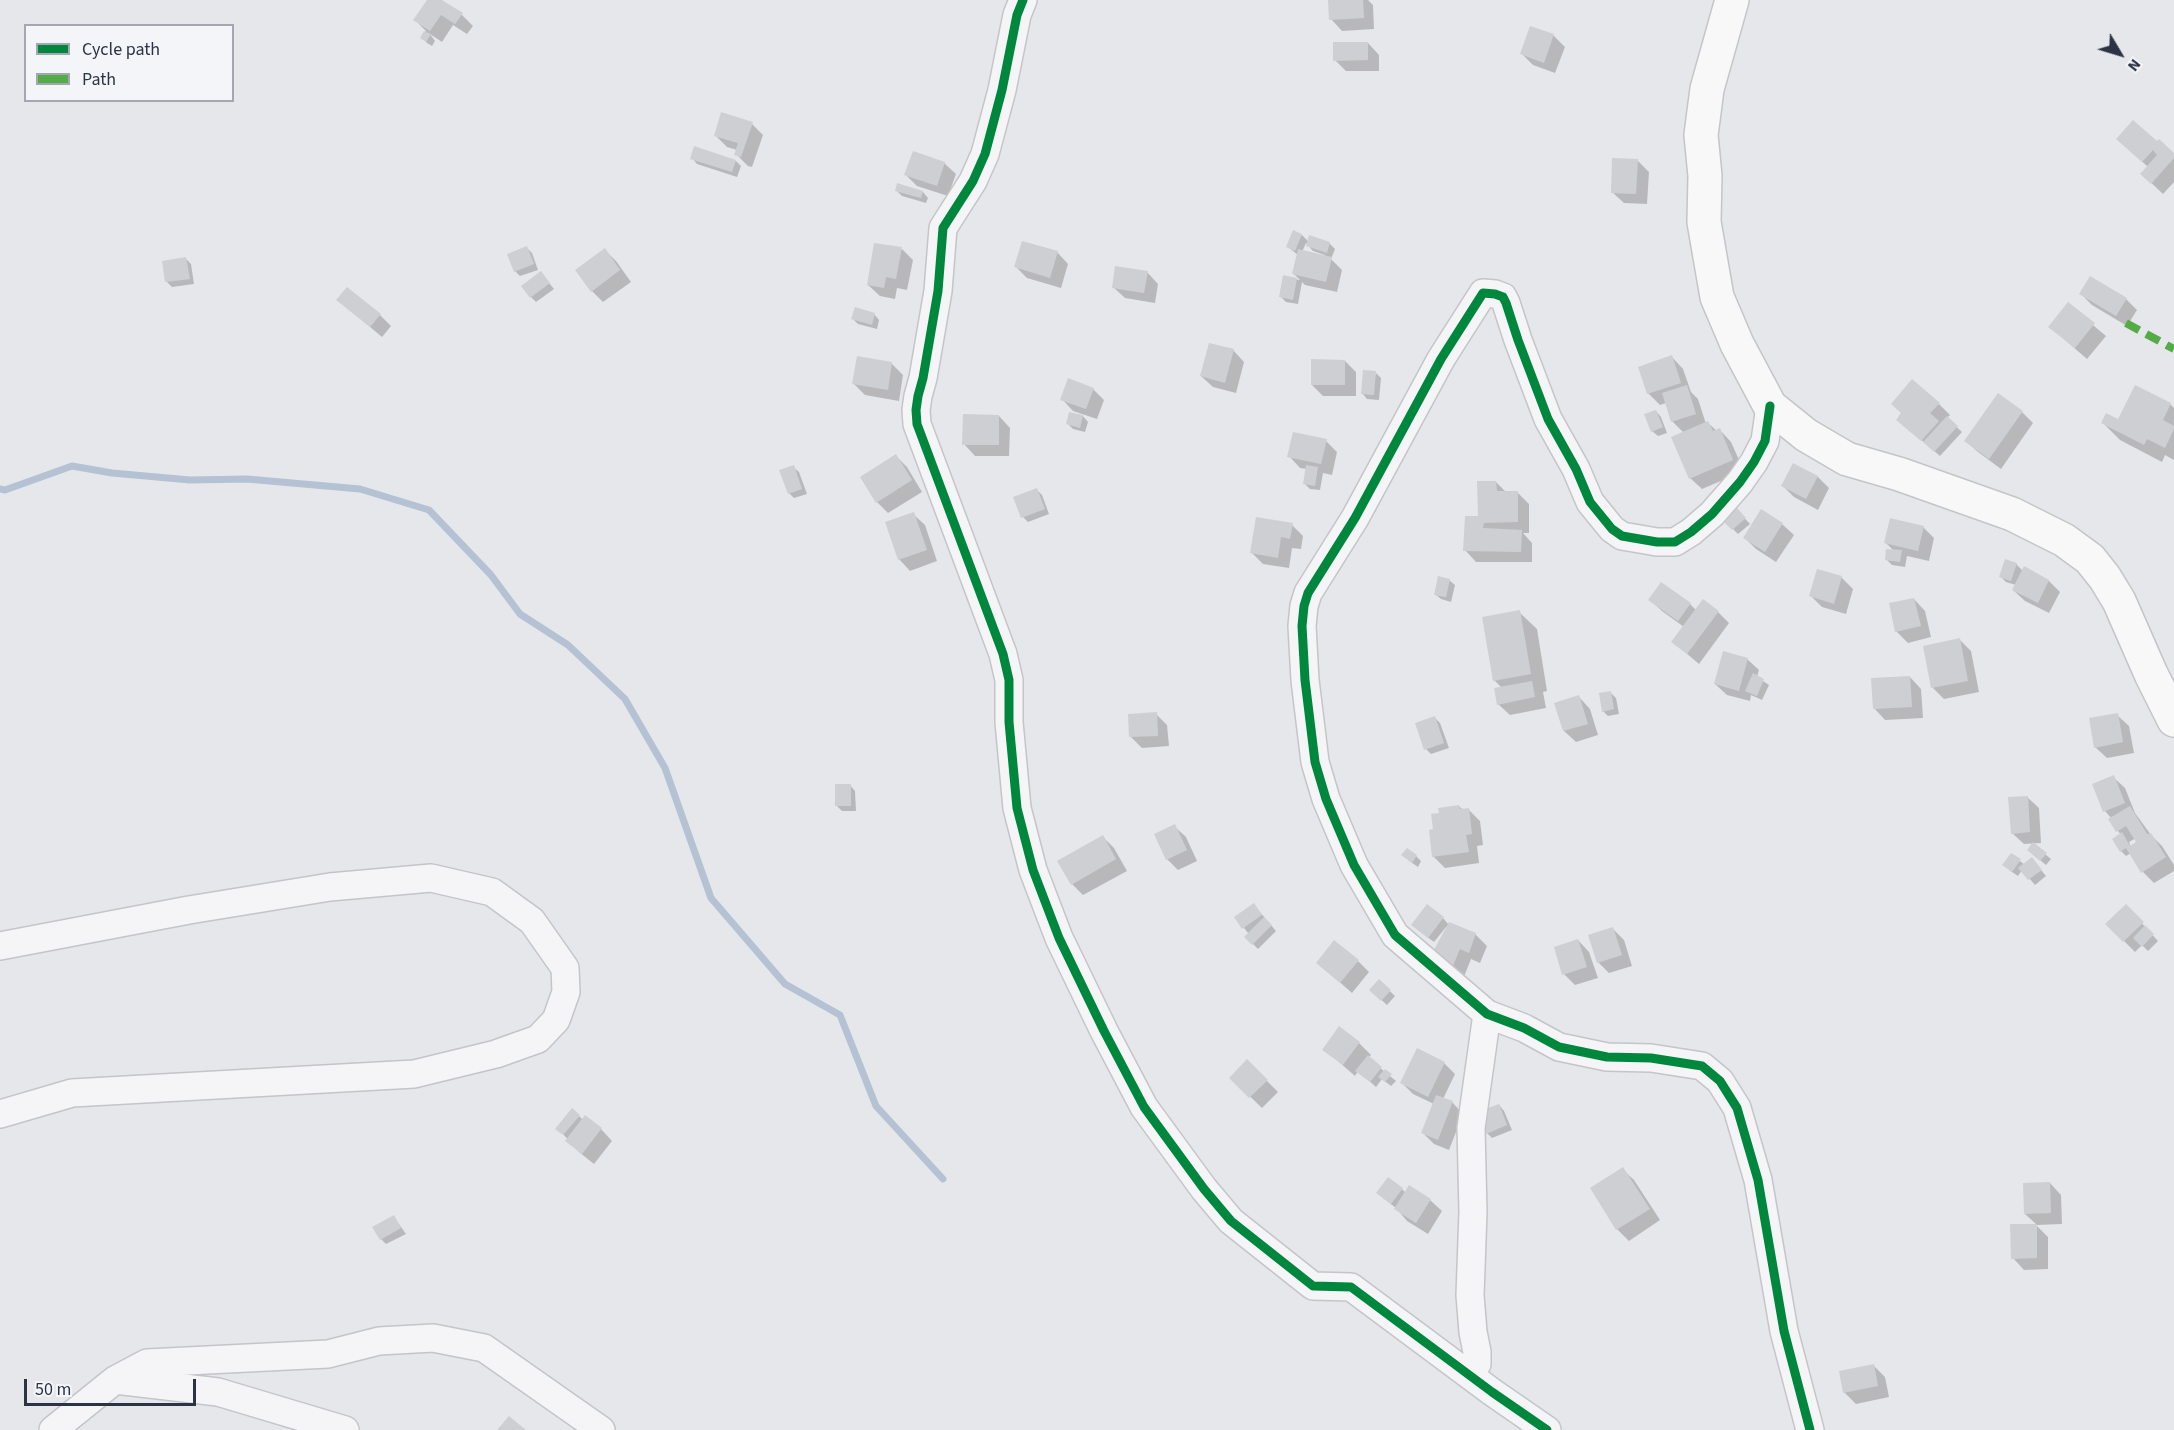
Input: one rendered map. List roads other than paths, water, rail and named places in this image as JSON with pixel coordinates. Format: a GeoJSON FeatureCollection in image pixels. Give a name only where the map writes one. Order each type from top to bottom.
{"type":"FeatureCollection","features":[{"type":"Feature","properties":{"kind":"main road"},"geometry":{"type":"LineString","coordinates":[[1732,0],[1707,89],[1701,135],[1705,176],[1704,222],[1717,297],[1737,344],[1770,406],[1806,435],[1847,459],[1899,474],[2012,514],[2064,540],[2090,559],[2119,601],[2174,720]]}},
{"type":"Feature","properties":{"kind":"street"},"geometry":{"type":"LineString","coordinates":[[1023,0],[1017,15],[1002,90],[985,154],[973,181],[943,228],[938,291],[916,410],[917,424],[1003,654],[1009,680],[1009,722],[1017,808],[1033,870],[1059,938],[1144,1107],[1204,1190],[1232,1221],[1314,1286],[1351,1287],[1547,1430]]}},
{"type":"Feature","properties":{"kind":"street"},"geometry":{"type":"LineString","coordinates":[[1770,406],[1765,441],[1754,462],[1712,514],[1675,542],[1657,542],[1622,536],[1612,529],[1590,502],[1576,469],[1548,419],[1503,297],[1483,293],[1441,359],[1364,501],[1308,593],[1302,626],[1305,680],[1315,762],[1326,799],[1354,865],[1395,935],[1487,1014],[1524,1028],[1559,1047],[1606,1057],[1651,1058],[1701,1066],[1720,1081],[1737,1108],[1758,1180],[1784,1331],[1810,1430]]}},
{"type":"Feature","properties":{"kind":"street"},"geometry":{"type":"LineString","coordinates":[[0,946],[189,910],[330,887],[431,878],[492,892],[532,921],[566,968],[566,992],[556,1020],[538,1038],[496,1054],[414,1074],[72,1093],[0,1114]]}},
{"type":"Feature","properties":{"kind":"street"},"geometry":{"type":"LineString","coordinates":[[1470,1375],[1477,1360],[1470,1295],[1473,1212],[1471,1128],[1487,1014]]}},
{"type":"Feature","properties":{"kind":"street"},"geometry":{"type":"LineString","coordinates":[[53,1430],[115,1380],[147,1363],[328,1354],[379,1341],[433,1338],[484,1348],[602,1430]]}},
{"type":"Feature","properties":{"kind":"street"},"geometry":{"type":"LineString","coordinates":[[115,1380],[218,1392],[345,1430]]}},
{"type":"Feature","properties":{"kind":"waterway"},"geometry":{"type":"LineString","coordinates":[[0,489],[5,490],[72,466],[112,473],[190,480],[247,479],[360,489],[429,510],[491,575],[520,614],[568,645],[625,699],[665,768],[711,898],[785,984],[840,1015],[876,1106],[943,1179]]}}]}
